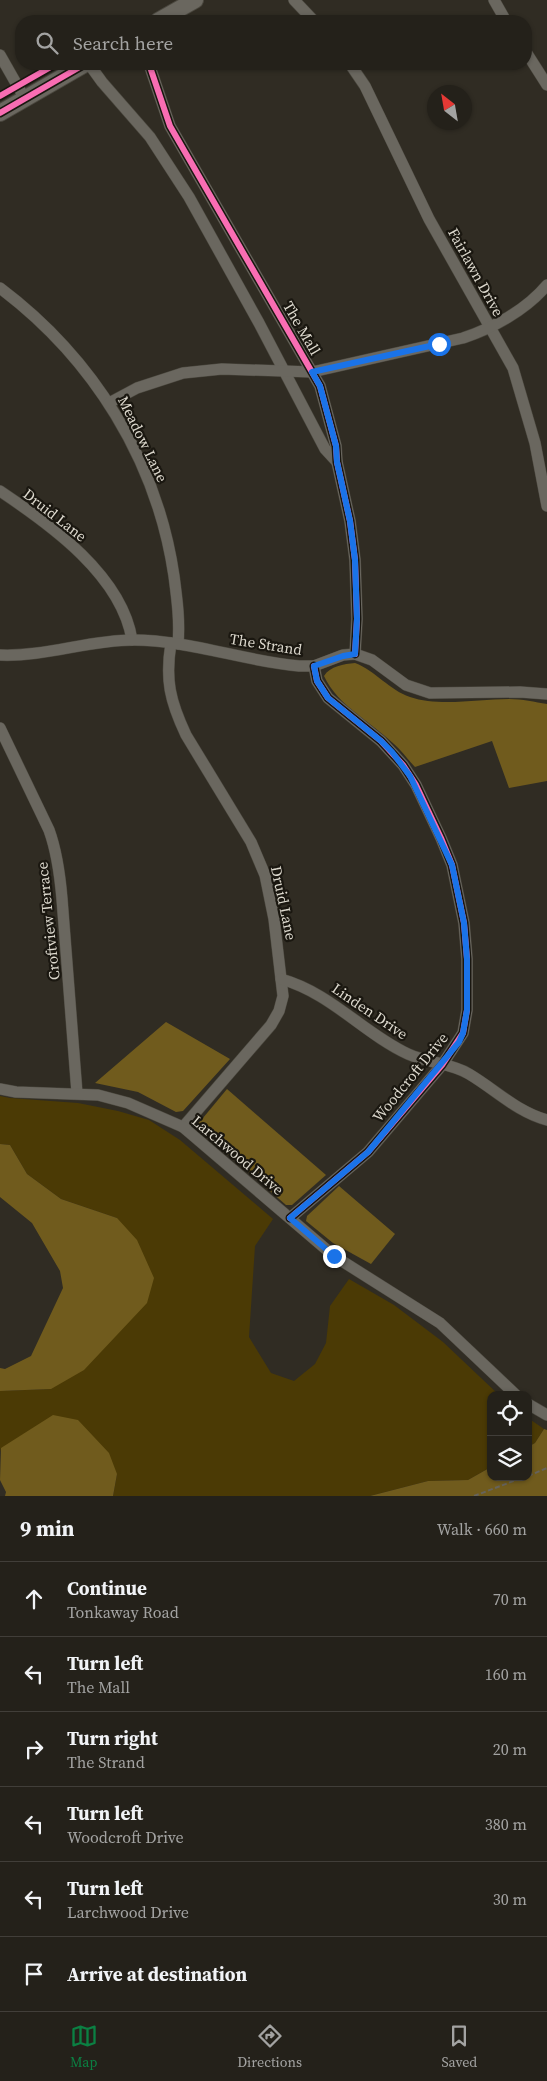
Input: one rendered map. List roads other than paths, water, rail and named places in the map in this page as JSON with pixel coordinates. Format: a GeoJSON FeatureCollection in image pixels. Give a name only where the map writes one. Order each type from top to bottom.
{"type":"FeatureCollection","features":[{"type":"Feature","properties":{"kind":"main road"},"geometry":{"type":"LineString","coordinates":[[169,15],[195,0]]}},
{"type":"Feature","properties":{"kind":"main road"},"geometry":{"type":"LineString","coordinates":[[0,113],[74,70]]}},
{"type":"Feature","properties":{"kind":"street"},"geometry":{"type":"LineString","coordinates":[[294,0],[308,15]]}},
{"type":"Feature","properties":{"kind":"street"},"geometry":{"type":"LineString","coordinates":[[494,0],[503,15]]}},
{"type":"Feature","properties":{"kind":"street"},"geometry":{"type":"LineString","coordinates":[[0,55],[25,98]]}},
{"type":"Feature","properties":{"kind":"street"},"geometry":{"type":"LineString","coordinates":[[532,61],[547,85]]}},
{"type":"Feature","properties":{"kind":"street","name":"The Mall"},"geometry":{"type":"LineString","coordinates":[[94,70],[102,82],[150,137],[189,197],[325,449],[337,462]]}},
{"type":"Feature","properties":{"kind":"street","name":"The Mall"},"geometry":{"type":"LineString","coordinates":[[151,70],[170,126],[320,386],[334,437],[337,462],[347,504],[355,560],[357,619],[355,654]]}},
{"type":"Feature","properties":{"kind":"street","name":"Fairlawn Drive"},"geometry":{"type":"LineString","coordinates":[[354,70],[365,86],[429,219],[513,368],[535,442],[547,506]]}},
{"type":"Feature","properties":{"kind":"street"},"geometry":{"type":"LineString","coordinates":[[109,403],[137,388],[183,373],[222,369],[312,372],[463,338],[490,327],[528,304],[547,285]]}},
{"type":"Feature","properties":{"kind":"street","name":"Meadow Lane"},"geometry":{"type":"LineString","coordinates":[[0,288],[51,330],[85,370],[109,403],[143,468],[164,529],[176,592],[179,627],[175,644]]}},
{"type":"Feature","properties":{"kind":"street","name":"Druid Lane"},"geometry":{"type":"LineString","coordinates":[[0,491],[68,541],[83,557],[118,599],[130,623],[132,640]]}},
{"type":"Feature","properties":{"kind":"street","name":"The Strand"},"geometry":{"type":"LineString","coordinates":[[0,655],[29,654],[86,644],[132,640],[175,644],[285,665],[314,666],[355,654]]}},
{"type":"Feature","properties":{"kind":"street","name":"Druid Lane"},"geometry":{"type":"LineString","coordinates":[[175,644],[168,687],[186,735],[251,842],[260,861],[269,892],[283,996],[279,1011],[271,1025],[183,1127]]}},
{"type":"Feature","properties":{"kind":"street"},"geometry":{"type":"LineString","coordinates":[[355,654],[372,660],[406,685],[430,693],[520,692],[547,694]]}},
{"type":"Feature","properties":{"kind":"street","name":"Woodcroft Drive"},"geometry":{"type":"LineString","coordinates":[[290,1218],[368,1152],[442,1065],[463,1033],[467,1010],[467,959],[464,923],[452,865],[416,785],[406,770],[381,741],[328,698],[317,681],[314,666]]}},
{"type":"Feature","properties":{"kind":"street","name":"Croftview Terrace"},"geometry":{"type":"LineString","coordinates":[[0,728],[49,830],[54,845],[62,899],[77,1093]]}},
{"type":"Feature","properties":{"kind":"street","name":"Linden Drive"},"geometry":{"type":"LineString","coordinates":[[281,979],[310,989],[408,1054],[458,1068],[519,1109],[547,1120]]}},
{"type":"Feature","properties":{"kind":"street","name":"Larchwood Drive"},"geometry":{"type":"LineString","coordinates":[[0,1089],[16,1092],[98,1095],[128,1103],[183,1127],[334,1256],[440,1323],[512,1391]]}},
{"type":"Feature","properties":{"kind":"street"},"geometry":{"type":"LineString","coordinates":[[532,1406],[547,1415]]}}]}
